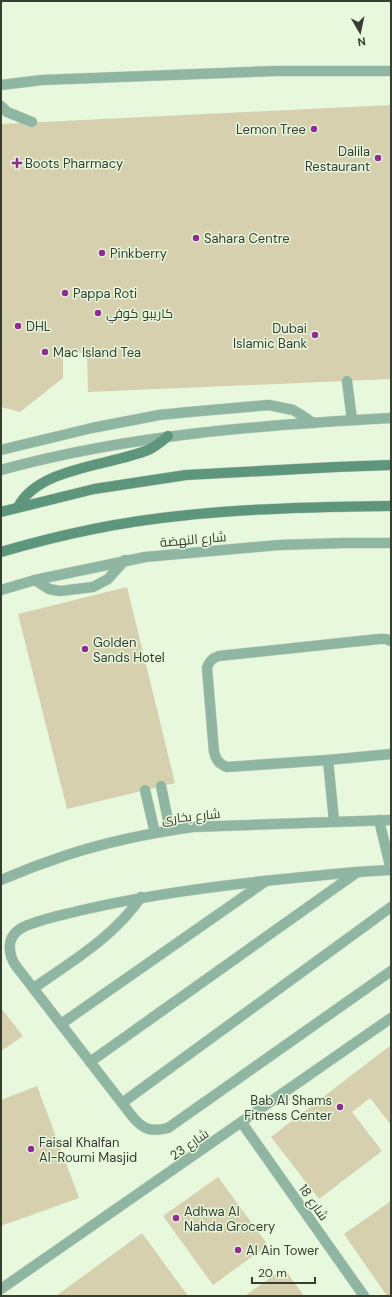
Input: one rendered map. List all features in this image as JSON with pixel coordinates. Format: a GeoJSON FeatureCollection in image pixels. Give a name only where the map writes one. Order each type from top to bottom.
{"type":"FeatureCollection","features":[{"type":"Feature","properties":{"kind":"main road"},"geometry":{"type":"LineString","coordinates":[[18,507],[27,493],[43,482],[147,450],[168,436]]}},
{"type":"Feature","properties":{"kind":"main road"},"geometry":{"type":"LineString","coordinates":[[1,512],[94,489],[186,475],[391,465]]}},
{"type":"Feature","properties":{"kind":"main road","name":"شارع النهضة"},"geometry":{"type":"LineString","coordinates":[[1,552],[25,544],[102,527],[179,516],[253,510],[391,506]]}},
{"type":"Feature","properties":{"kind":"street"},"geometry":{"type":"LineString","coordinates":[[1,85],[42,80],[276,71],[391,71]]}},
{"type":"Feature","properties":{"kind":"street"},"geometry":{"type":"LineString","coordinates":[[1,106],[7,112],[32,122]]}},
{"type":"Feature","properties":{"kind":"street"},"geometry":{"type":"LineString","coordinates":[[347,381],[352,420]]}},
{"type":"Feature","properties":{"kind":"street"},"geometry":{"type":"LineString","coordinates":[[1,450],[113,423],[159,415],[189,412],[269,406],[292,410],[312,423]]}},
{"type":"Feature","properties":{"kind":"street"},"geometry":{"type":"LineString","coordinates":[[1,470],[43,458],[125,443],[198,432],[391,418]]}},
{"type":"Feature","properties":{"kind":"street","name":"شارع النهضة"},"geometry":{"type":"LineString","coordinates":[[1,590],[35,580],[145,556],[279,545],[344,543],[391,544]]}},
{"type":"Feature","properties":{"kind":"street"},"geometry":{"type":"LineString","coordinates":[[35,580],[49,589],[60,591],[93,587],[108,579],[125,560]]}},
{"type":"Feature","properties":{"kind":"street"},"geometry":{"type":"LineString","coordinates":[[391,641],[379,639],[219,656],[208,662],[207,668],[214,752],[216,759],[220,764],[227,767],[234,767],[391,754]]}},
{"type":"Feature","properties":{"kind":"street"},"geometry":{"type":"LineString","coordinates":[[328,760],[334,821]]}},
{"type":"Feature","properties":{"kind":"street"},"geometry":{"type":"LineString","coordinates":[[161,786],[170,830]]}},
{"type":"Feature","properties":{"kind":"street"},"geometry":{"type":"LineString","coordinates":[[145,790],[155,833]]}},
{"type":"Feature","properties":{"kind":"street"},"geometry":{"type":"LineString","coordinates":[[379,820],[391,870],[220,886],[141,897],[56,917],[20,929],[14,934],[10,942],[9,951],[11,959],[138,1124],[148,1129],[158,1131],[168,1128],[391,972]]}},
{"type":"Feature","properties":{"kind":"street","name":"شارع بخارى"},"geometry":{"type":"LineString","coordinates":[[1,880],[65,855],[170,830],[194,827],[391,820]]}},
{"type":"Feature","properties":{"kind":"street"},"geometry":{"type":"LineString","coordinates":[[90,1062],[358,872]]}},
{"type":"Feature","properties":{"kind":"street"},"geometry":{"type":"LineString","coordinates":[[61,1024],[267,881]]}},
{"type":"Feature","properties":{"kind":"street"},"geometry":{"type":"LineString","coordinates":[[34,988],[114,930],[133,909],[141,897]]}},
{"type":"Feature","properties":{"kind":"street"},"geometry":{"type":"LineString","coordinates":[[122,1104],[391,907]]}},
{"type":"Feature","properties":{"kind":"street","name":"شارع 23"},"geometry":{"type":"LineString","coordinates":[[1,1289],[242,1123],[391,1018]]}},
{"type":"Feature","properties":{"kind":"street","name":"شارع 18"},"geometry":{"type":"LineString","coordinates":[[242,1123],[364,1296]]}},
{"type":"Feature","properties":{"kind":"building","name":"Sahara Centre"},"geometry":{"type":"Polygon","coordinates":[[[391,105],[391,379],[88,392],[87,353],[69,353],[63,359],[63,378],[20,412],[1,407],[1,124],[391,105]]]}},
{"type":"Feature","properties":{"kind":"building"},"geometry":{"type":"Polygon","coordinates":[[[127,587],[175,783],[67,809],[18,614],[127,587]]]}},
{"type":"Feature","properties":{"kind":"building"},"geometry":{"type":"Polygon","coordinates":[[[1,1008],[23,1036],[1,1051],[1,1008]]]}},
{"type":"Feature","properties":{"kind":"building"},"geometry":{"type":"Polygon","coordinates":[[[391,1045],[391,1125],[370,1098],[352,1112],[382,1151],[319,1199],[271,1137],[391,1045]]]}},
{"type":"Feature","properties":{"kind":"building","name":"Faisal Khalfan Al-Roumi Masjid"},"geometry":{"type":"Polygon","coordinates":[[[37,1086],[79,1198],[1,1226],[1,1100],[37,1086]]]}},
{"type":"Feature","properties":{"kind":"building"},"geometry":{"type":"Polygon","coordinates":[[[218,1177],[268,1245],[213,1285],[163,1216],[218,1177]]]}},
{"type":"Feature","properties":{"kind":"building"},"geometry":{"type":"Polygon","coordinates":[[[391,1201],[391,1296],[387,1296],[344,1234],[391,1201]]]}},
{"type":"Feature","properties":{"kind":"building"},"geometry":{"type":"Polygon","coordinates":[[[142,1233],[188,1296],[56,1296],[142,1233]]]}},
{"type":"Feature","properties":{"kind":"building"},"geometry":{"type":"Polygon","coordinates":[[[284,1268],[304,1296],[245,1296],[284,1268]]]}},
{"type":"Feature","properties":{"kind":"place","name":"Lemon Tree"},"geometry":{"type":"Point","coordinates":[314,129]}},
{"type":"Feature","properties":{"kind":"place","name":"Dalila Restaurant"},"geometry":{"type":"Point","coordinates":[378,158]}},
{"type":"Feature","properties":{"kind":"place","name":"Boots Pharmacy"},"geometry":{"type":"Point","coordinates":[17,163]}},
{"type":"Feature","properties":{"kind":"place","name":"Sahara Centre"},"geometry":{"type":"Point","coordinates":[196,238]}},
{"type":"Feature","properties":{"kind":"place","name":"Pinkberry"},"geometry":{"type":"Point","coordinates":[102,253]}},
{"type":"Feature","properties":{"kind":"place","name":"Pappa Roti"},"geometry":{"type":"Point","coordinates":[65,293]}},
{"type":"Feature","properties":{"kind":"place","name":"كاريبو كوفي"},"geometry":{"type":"Point","coordinates":[98,313]}},
{"type":"Feature","properties":{"kind":"place","name":"DHL"},"geometry":{"type":"Point","coordinates":[18,326]}},
{"type":"Feature","properties":{"kind":"place","name":"Dubai Islamic Bank"},"geometry":{"type":"Point","coordinates":[315,335]}},
{"type":"Feature","properties":{"kind":"place","name":"Mac Island Tea"},"geometry":{"type":"Point","coordinates":[45,352]}},
{"type":"Feature","properties":{"kind":"place","name":"Golden Sands Hotel"},"geometry":{"type":"Point","coordinates":[85,649]}},
{"type":"Feature","properties":{"kind":"place","name":"Bab Al Shams Fitness Center"},"geometry":{"type":"Point","coordinates":[340,1107]}},
{"type":"Feature","properties":{"kind":"place","name":"Faisal Khalfan Al-Roumi Masjid"},"geometry":{"type":"Point","coordinates":[31,1149]}},
{"type":"Feature","properties":{"kind":"place","name":"Adhwa Al Nahda Grocery"},"geometry":{"type":"Point","coordinates":[176,1218]}},
{"type":"Feature","properties":{"kind":"place","name":"Al Ain Tower"},"geometry":{"type":"Point","coordinates":[238,1250]}}]}
